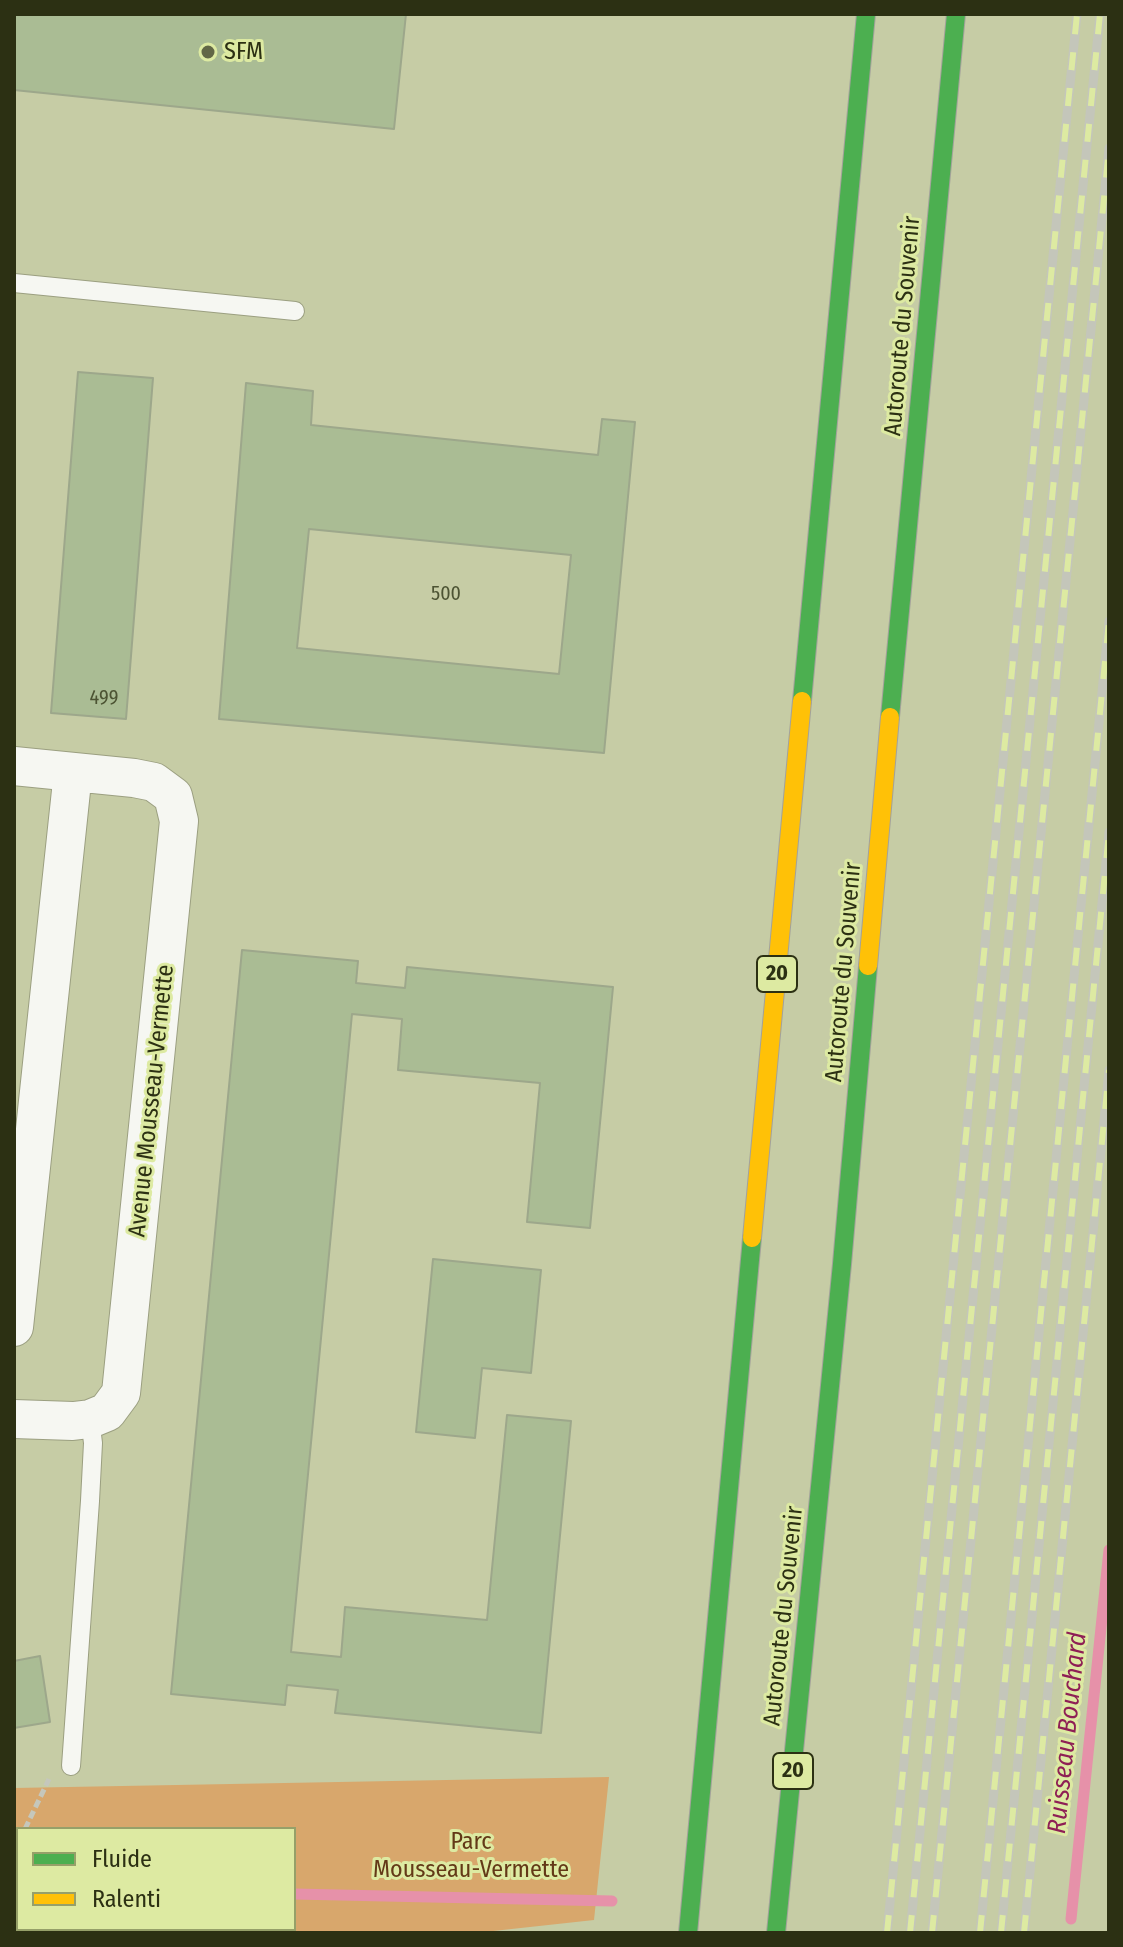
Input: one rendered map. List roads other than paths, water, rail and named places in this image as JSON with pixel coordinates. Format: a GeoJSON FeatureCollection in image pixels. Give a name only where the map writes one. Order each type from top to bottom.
{"type":"FeatureCollection","features":[{"type":"Feature","properties":{"kind":"highway","name":"20"},"geometry":{"type":"LineString","coordinates":[[688,1933],[866,14]]}},
{"type":"Feature","properties":{"kind":"highway","name":"Autoroute du Souvenir"},"geometry":{"type":"LineString","coordinates":[[776,1933],[842,1264],[956,14]]}},
{"type":"Feature","properties":{"kind":"street","name":"Avenue Mousseau-Vermette"},"geometry":{"type":"LineString","coordinates":[[14,766],[154,782],[173,796],[179,821],[123,1381],[115,1404],[107,1412],[90,1419]]}},
{"type":"Feature","properties":{"kind":"street"},"geometry":{"type":"LineString","coordinates":[[14,1327],[73,772]]}},
{"type":"Feature","properties":{"kind":"street"},"geometry":{"type":"LineString","coordinates":[[14,1419],[90,1419]]}},
{"type":"Feature","properties":{"kind":"lane"},"geometry":{"type":"LineString","coordinates":[[14,283],[295,311]]}},
{"type":"Feature","properties":{"kind":"lane"},"geometry":{"type":"LineString","coordinates":[[71,1766],[91,1487],[93,1443],[90,1419]]}},
{"type":"Feature","properties":{"kind":"waterway","name":"Ruisseau Bouchard"},"geometry":{"type":"LineString","coordinates":[[1071,1919],[1109,1550]]}},
{"type":"Feature","properties":{"kind":"waterway","name":"Ruisseau Bouchard"},"geometry":{"type":"LineString","coordinates":[[296,1894],[612,1901]]}},
{"type":"Feature","properties":{"kind":"railway"},"geometry":{"type":"LineString","coordinates":[[887,1933],[1077,14]]}},
{"type":"Feature","properties":{"kind":"railway"},"geometry":{"type":"LineString","coordinates":[[910,1933],[1100,14]]}},
{"type":"Feature","properties":{"kind":"railway"},"geometry":{"type":"LineString","coordinates":[[932,1933],[1109,148]]}},
{"type":"Feature","properties":{"kind":"railway"},"geometry":{"type":"LineString","coordinates":[[980,1933],[1109,621]]}},
{"type":"Feature","properties":{"kind":"railway"},"geometry":{"type":"LineString","coordinates":[[1001,1933],[1109,832]]}},
{"type":"Feature","properties":{"kind":"railway"},"geometry":{"type":"LineString","coordinates":[[1024,1933],[1109,1070]]}},
{"type":"Feature","properties":{"kind":"place","name":"SFM"},"geometry":{"type":"Point","coordinates":[208,52]}},
{"type":"Feature","properties":{"kind":"park label","name":"Parc Mousseau-Vermette"},"geometry":{"type":"Point","coordinates":[471,1856]}}]}
